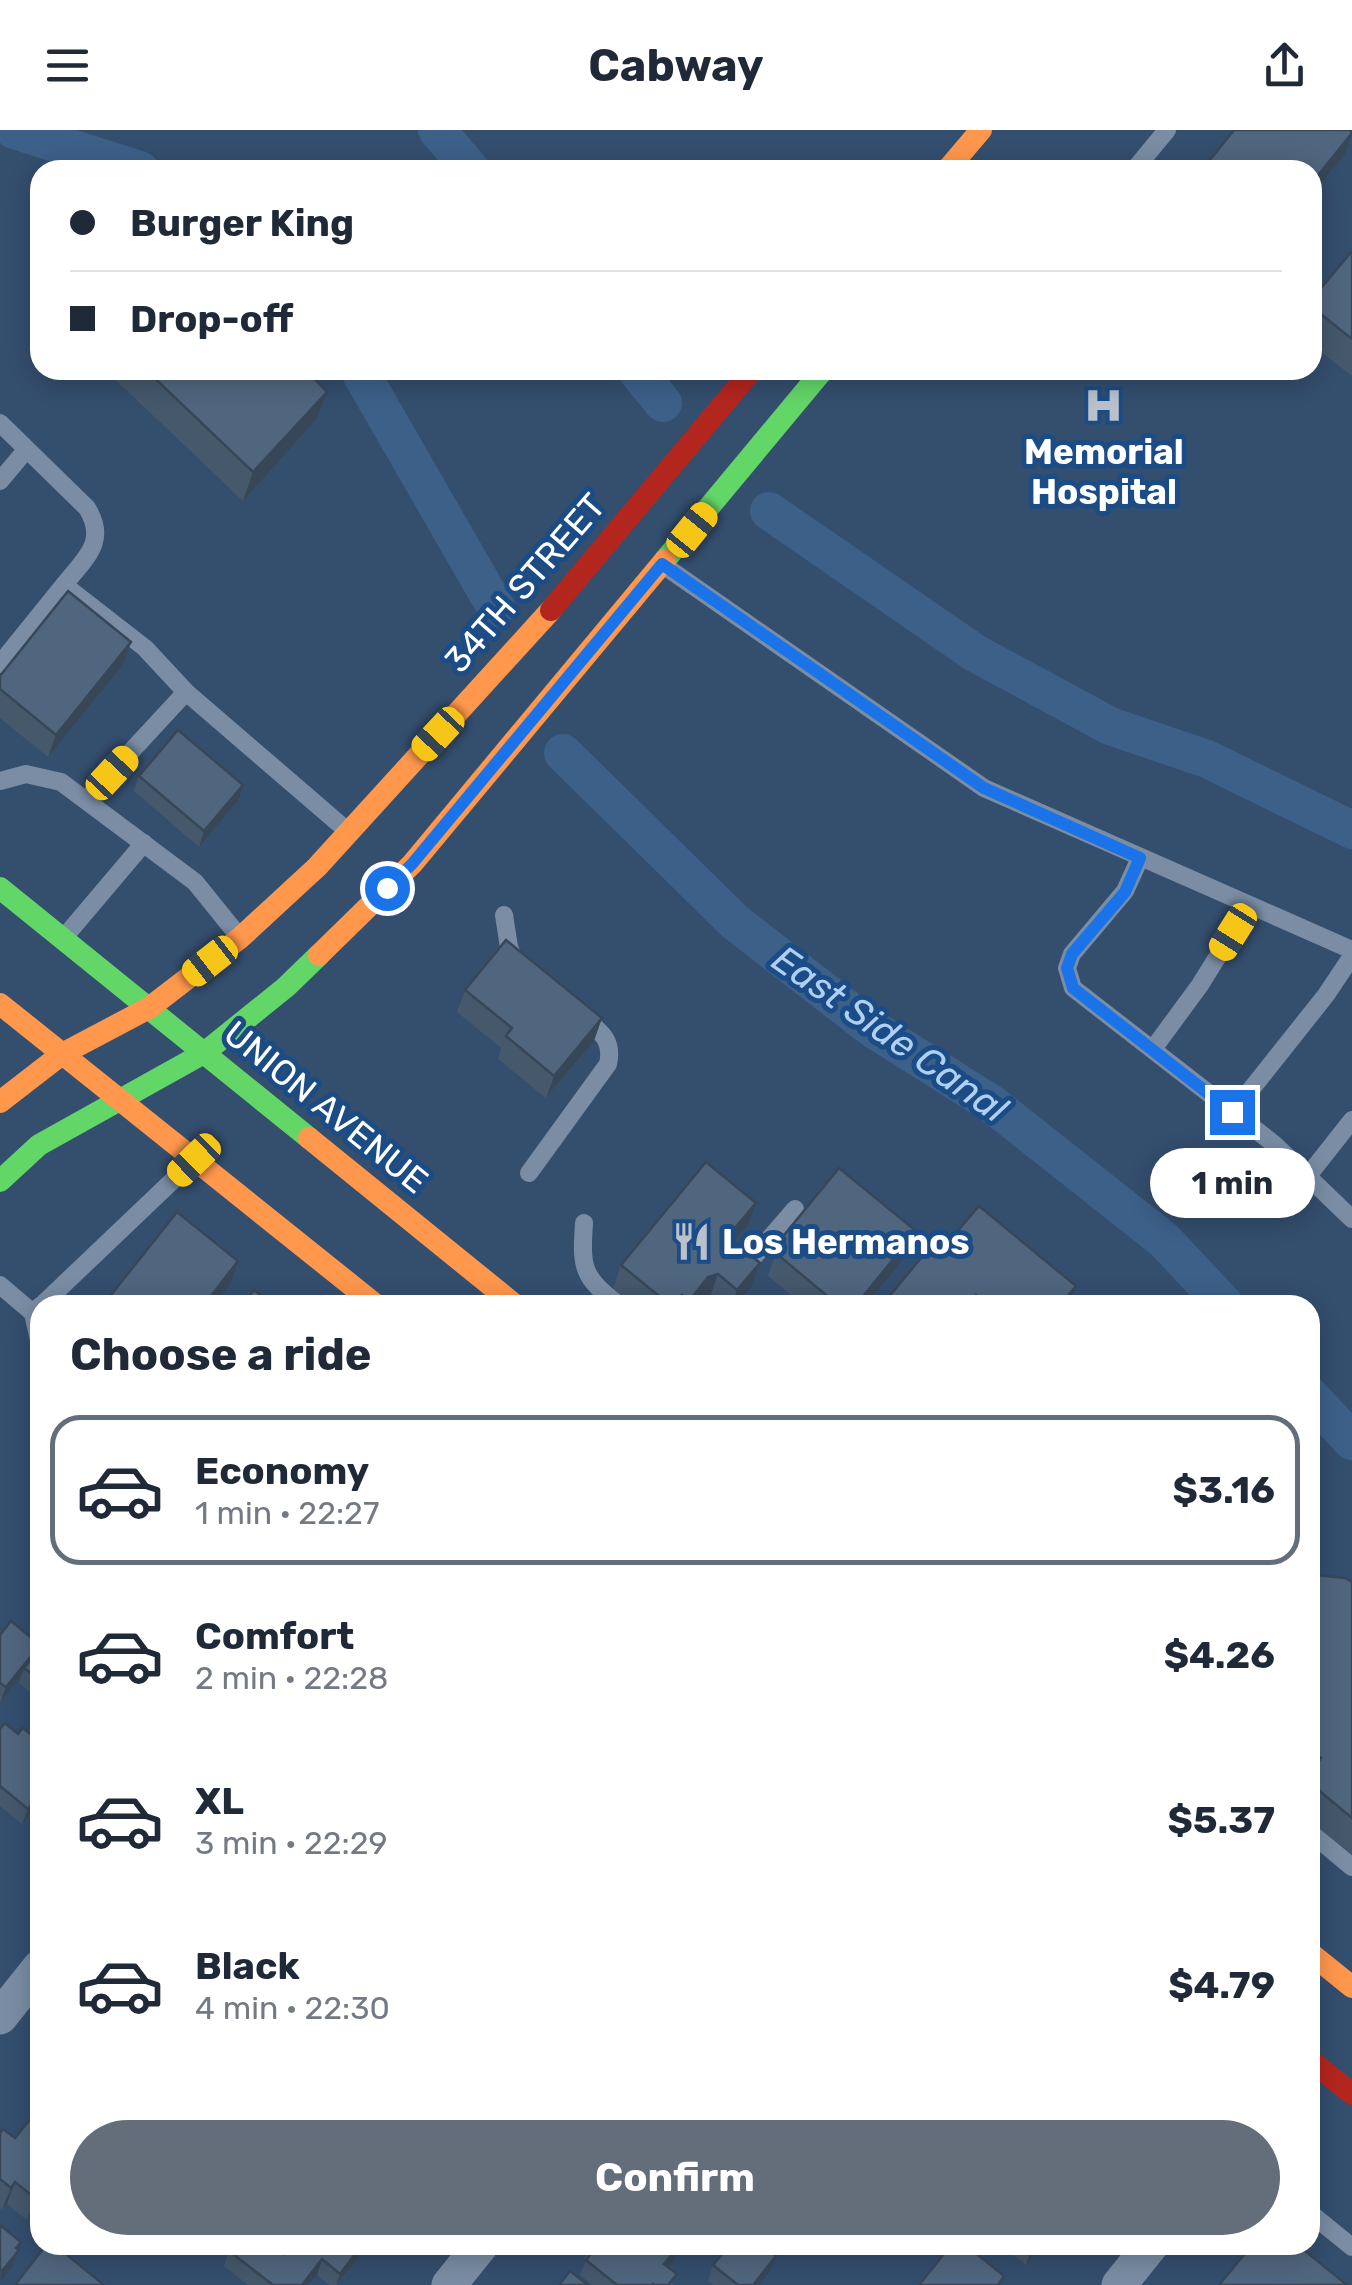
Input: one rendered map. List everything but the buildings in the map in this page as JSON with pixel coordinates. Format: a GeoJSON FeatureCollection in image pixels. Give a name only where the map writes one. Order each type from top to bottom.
{"type":"FeatureCollection","features":[{"type":"Feature","properties":{"kind":"street"},"geometry":{"type":"LineString","coordinates":[[956,160],[981,130]]}},
{"type":"Feature","properties":{"kind":"street","name":"34TH STREET"},"geometry":{"type":"LineString","coordinates":[[0,1181],[39,1145],[204,1052],[286,987],[412,864],[640,548],[746,380]]}},
{"type":"Feature","properties":{"kind":"street","name":"34TH STREET"},"geometry":{"type":"LineString","coordinates":[[0,1102],[62,1054],[150,1008],[240,938],[316,867],[532,632],[640,548],[812,380]]}},
{"type":"Feature","properties":{"kind":"street","name":"UNION AVENUE"},"geometry":{"type":"LineString","coordinates":[[0,888],[502,1295]]}},
{"type":"Feature","properties":{"kind":"street"},"geometry":{"type":"LineString","coordinates":[[0,1004],[363,1295]]}},
{"type":"Feature","properties":{"kind":"street"},"geometry":{"type":"LineString","coordinates":[[1320,1960],[1352,1987]]}},
{"type":"Feature","properties":{"kind":"street"},"geometry":{"type":"LineString","coordinates":[[0,2017],[30,1980]]}},
{"type":"Feature","properties":{"kind":"street"},"geometry":{"type":"LineString","coordinates":[[1320,2068],[1352,2094]]}},
{"type":"Feature","properties":{"kind":"street"},"geometry":{"type":"LineString","coordinates":[[449,2285],[473,2255]]}},
{"type":"Feature","properties":{"kind":"street"},"geometry":{"type":"LineString","coordinates":[[1119,2285],[1143,2255]]}},
{"type":"Feature","properties":{"kind":"lane"},"geometry":{"type":"LineString","coordinates":[[1142,160],[1166,130]]}},
{"type":"Feature","properties":{"kind":"lane"},"geometry":{"type":"LineString","coordinates":[[0,424],[87,508],[96,523],[92,550],[0,664]]}},
{"type":"Feature","properties":{"kind":"lane"},"geometry":{"type":"LineString","coordinates":[[0,481],[26,450]]}},
{"type":"Feature","properties":{"kind":"lane"},"geometry":{"type":"LineString","coordinates":[[640,548],[984,788],[1352,953],[1326,995],[1232,1112]]}},
{"type":"Feature","properties":{"kind":"lane"},"geometry":{"type":"LineString","coordinates":[[64,585],[144,648],[186,692],[348,832]]}},
{"type":"Feature","properties":{"kind":"lane"},"geometry":{"type":"LineString","coordinates":[[86,800],[186,692]]}},
{"type":"Feature","properties":{"kind":"lane"},"geometry":{"type":"LineString","coordinates":[[0,782],[26,774],[62,782],[194,882],[240,938]]}},
{"type":"Feature","properties":{"kind":"lane"},"geometry":{"type":"LineString","coordinates":[[63,938],[144,843]]}},
{"type":"Feature","properties":{"kind":"lane"},"geometry":{"type":"LineString","coordinates":[[1140,858],[1125,892],[1072,954],[1067,968],[1073,988],[1274,1144],[1352,1219]]}},
{"type":"Feature","properties":{"kind":"lane"},"geometry":{"type":"LineString","coordinates":[[1153,1049],[1250,906]]}},
{"type":"Feature","properties":{"kind":"lane"},"geometry":{"type":"LineString","coordinates":[[504,915],[514,962],[526,973]]}},
{"type":"Feature","properties":{"kind":"lane"},"geometry":{"type":"LineString","coordinates":[[528,1173],[600,1077],[612,1049],[606,1036],[564,1003]]}},
{"type":"Feature","properties":{"kind":"lane"},"geometry":{"type":"LineString","coordinates":[[1307,1177],[1352,1120]]}},
{"type":"Feature","properties":{"kind":"lane"},"geometry":{"type":"LineString","coordinates":[[52,1295],[194,1160]]}},
{"type":"Feature","properties":{"kind":"lane"},"geometry":{"type":"LineString","coordinates":[[738,1274],[795,1209]]}},
{"type":"Feature","properties":{"kind":"lane"},"geometry":{"type":"LineString","coordinates":[[584,1223],[584,1270],[605,1295]]}},
{"type":"Feature","properties":{"kind":"lane"},"geometry":{"type":"LineString","coordinates":[[0,1284],[30,1303]]}},
{"type":"Feature","properties":{"kind":"lane"},"geometry":{"type":"LineString","coordinates":[[1320,1840],[1352,1867]]}},
{"type":"Feature","properties":{"kind":"lane"},"geometry":{"type":"LineString","coordinates":[[1320,2221],[1352,2247]]}},
{"type":"Feature","properties":{"kind":"waterway","name":"East Side Canal"},"geometry":{"type":"LineString","coordinates":[[14,130],[108,160]]}},
{"type":"Feature","properties":{"kind":"waterway"},"geometry":{"type":"LineString","coordinates":[[437,130],[462,160]]}},
{"type":"Feature","properties":{"kind":"waterway","name":"East Side Canal"},"geometry":{"type":"LineString","coordinates":[[365,380],[496,608]]}},
{"type":"Feature","properties":{"kind":"waterway"},"geometry":{"type":"LineString","coordinates":[[644,380],[663,403]]}},
{"type":"Feature","properties":{"kind":"waterway"},"geometry":{"type":"LineString","coordinates":[[769,511],[975,653],[1110,726],[1207,759],[1352,830]]}},
{"type":"Feature","properties":{"kind":"waterway","name":"East Side Canal"},"geometry":{"type":"LineString","coordinates":[[563,753],[735,922],[873,1029],[992,1104],[1164,1240],[1216,1295]]}},
{"type":"Feature","properties":{"kind":"waterway","name":"East Side Canal"},"geometry":{"type":"LineString","coordinates":[[1320,1407],[1352,1441]]}},
{"type":"Feature","properties":{"kind":"traffic: fast"},"geometry":{"type":"LineString","coordinates":[[665,560],[815,380]]}},
{"type":"Feature","properties":{"kind":"traffic: fast"},"geometry":{"type":"LineString","coordinates":[[0,888],[309,1138]]}},
{"type":"Feature","properties":{"kind":"traffic: fast"},"geometry":{"type":"LineString","coordinates":[[0,1181],[39,1145],[204,1053],[319,955]]}},
{"type":"Feature","properties":{"kind":"traffic: slow"},"geometry":{"type":"LineString","coordinates":[[956,160],[981,130]]}},
{"type":"Feature","properties":{"kind":"traffic: slow"},"geometry":{"type":"LineString","coordinates":[[319,955],[412,864],[665,560]]}},
{"type":"Feature","properties":{"kind":"traffic: slow"},"geometry":{"type":"LineString","coordinates":[[0,1102],[62,1054],[149,1008],[240,938],[317,867],[551,610]]}},
{"type":"Feature","properties":{"kind":"traffic: slow"},"geometry":{"type":"LineString","coordinates":[[0,1004],[364,1295]]}},
{"type":"Feature","properties":{"kind":"traffic: slow"},"geometry":{"type":"LineString","coordinates":[[309,1138],[503,1295]]}},
{"type":"Feature","properties":{"kind":"traffic: slow"},"geometry":{"type":"LineString","coordinates":[[1320,1961],[1352,1987]]}},
{"type":"Feature","properties":{"kind":"traffic: jam"},"geometry":{"type":"LineString","coordinates":[[551,610],[744,380]]}},
{"type":"Feature","properties":{"kind":"traffic: jam"},"geometry":{"type":"LineString","coordinates":[[1320,2068],[1352,2094]]}},
{"type":"Feature","properties":{"kind":"place","name":"Memorial Hospital"},"geometry":{"type":"Point","coordinates":[1104,405]}},
{"type":"Feature","properties":{"kind":"place","name":"Los Hermanos"},"geometry":{"type":"Point","coordinates":[692,1242]}},
{"type":"Feature","properties":{"kind":"route"},"geometry":{"type":"LineString","coordinates":[[387,888],[412,864],[662,564],[984,788],[1140,858],[1125,892],[1072,954],[1068,977],[1073,988],[1232,1112]]}}]}
